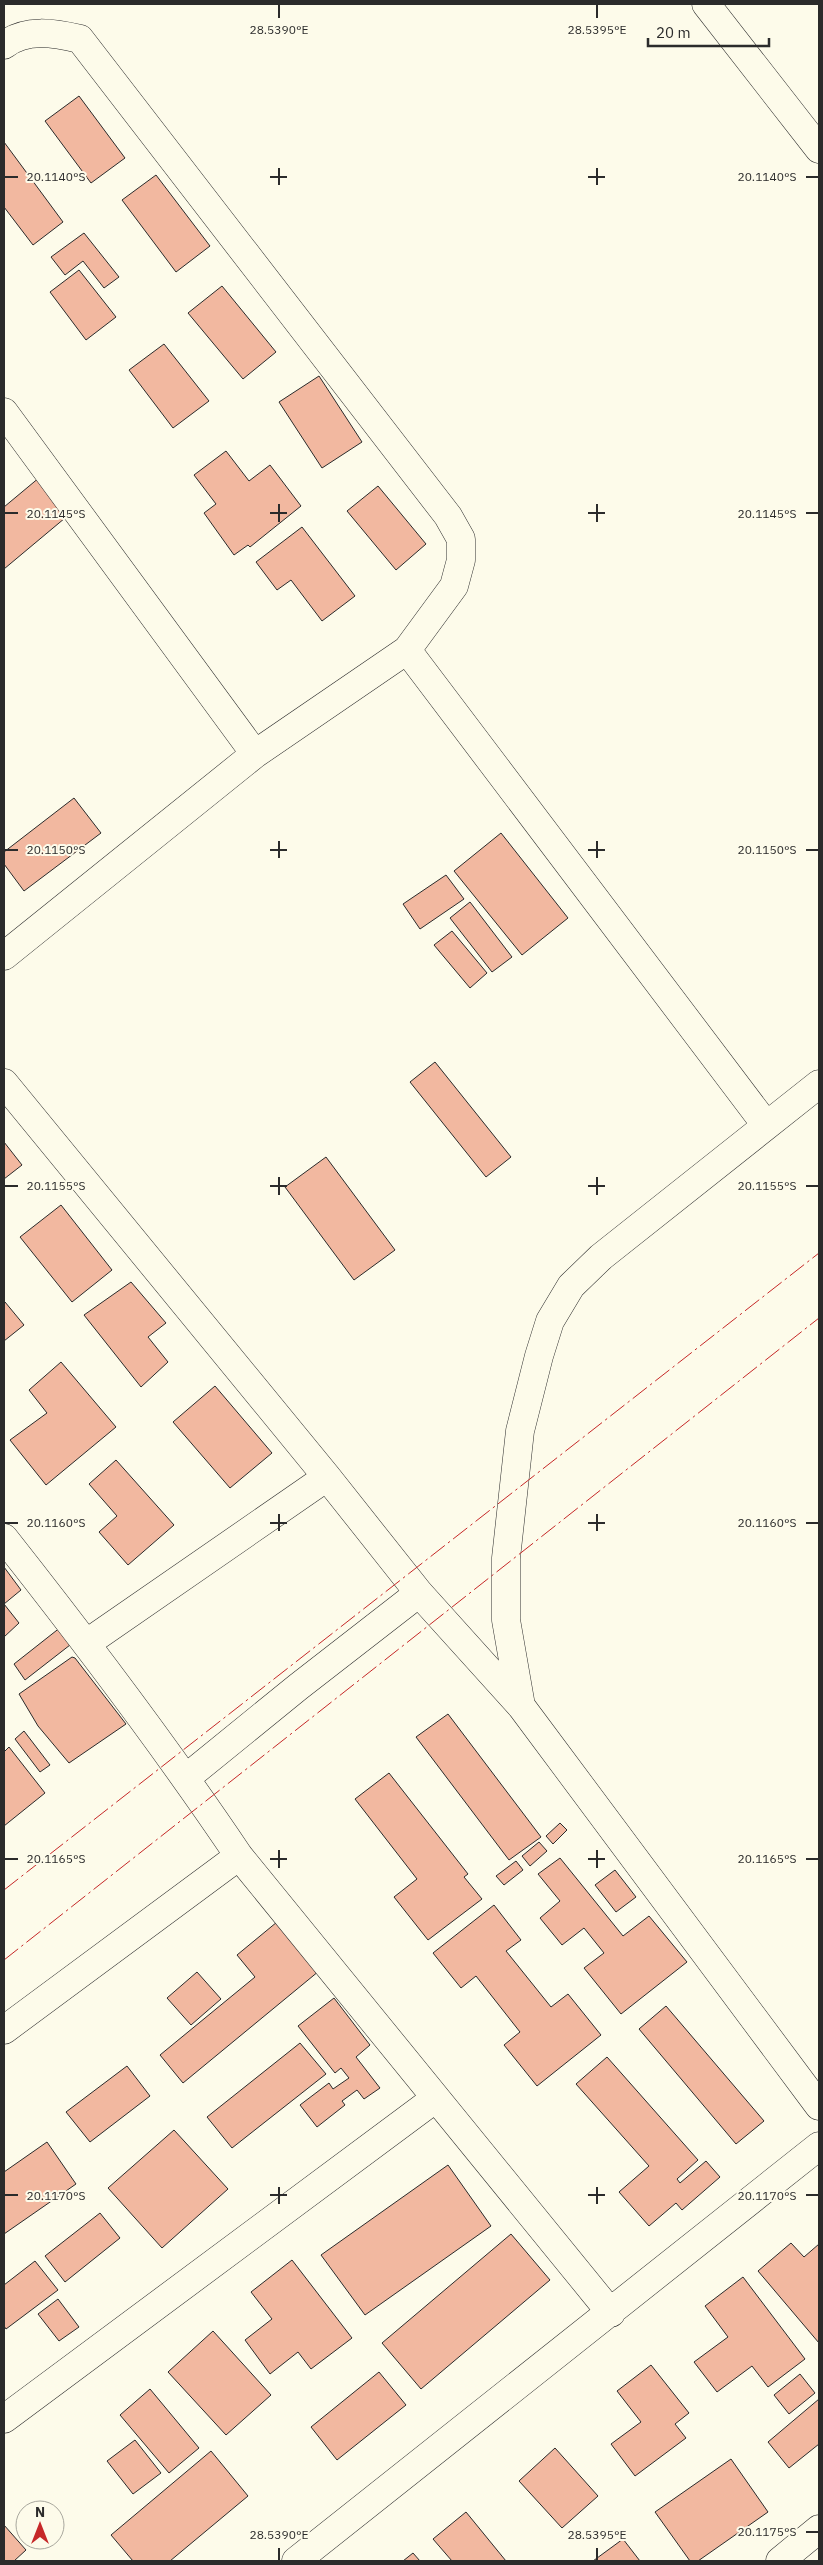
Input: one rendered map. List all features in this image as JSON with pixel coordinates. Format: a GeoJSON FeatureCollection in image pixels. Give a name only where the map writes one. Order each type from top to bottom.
{"type":"FeatureCollection","features":[{"type":"Feature","properties":{"kind":"street"},"geometry":{"type":"LineString","coordinates":[[720,9],[819,149]]}},
{"type":"Feature","properties":{"kind":"street"},"geometry":{"type":"LineString","coordinates":[[4,45],[28,34],[53,33],[80,39],[448,516],[460,539],[461,560],[454,586],[406,650],[255,754],[4,956]]}},
{"type":"Feature","properties":{"kind":"street"},"geometry":{"type":"LineString","coordinates":[[4,412],[255,754]]}},
{"type":"Feature","properties":{"kind":"street"},"geometry":{"type":"LineString","coordinates":[[406,650],[766,1125]]}},
{"type":"Feature","properties":{"kind":"street"},"geometry":{"type":"LineString","coordinates":[[4,1083],[327,1477],[419,1593],[521,1706],[819,2106]]}},
{"type":"Feature","properties":{"kind":"street"},"geometry":{"type":"LineString","coordinates":[[521,1706],[506,1620],[506,1558],[520,1431],[550,1321],[571,1286],[601,1257],[819,1084]]}},
{"type":"Feature","properties":{"kind":"street"},"geometry":{"type":"LineString","coordinates":[[87,1643],[327,1477]]}},
{"type":"Feature","properties":{"kind":"street"},"geometry":{"type":"LineString","coordinates":[[4,1538],[87,1643],[186,1778],[239,1856],[610,2312]]}},
{"type":"Feature","properties":{"kind":"street"},"geometry":{"type":"LineString","coordinates":[[186,1778],[298,1687],[419,1593]]}},
{"type":"Feature","properties":{"kind":"street"},"geometry":{"type":"LineString","coordinates":[[5,2027],[239,1856]]}},
{"type":"Feature","properties":{"kind":"street"},"geometry":{"type":"LineString","coordinates":[[4,2419],[436,2098]]}},
{"type":"Feature","properties":{"kind":"street"},"geometry":{"type":"LineString","coordinates":[[296,2561],[819,2146]]}},
{"type":"Feature","properties":{"kind":"street"},"geometry":{"type":"LineString","coordinates":[[780,2561],[819,2529]]}},
{"type":"Feature","properties":{"kind":"building"},"geometry":{"type":"Polygon","coordinates":[[[79,96],[125,158],[91,183],[45,121],[79,96]]]}},
{"type":"Feature","properties":{"kind":"building"},"geometry":{"type":"Polygon","coordinates":[[[4,142],[63,222],[33,245],[4,207],[4,142]]]}},
{"type":"Feature","properties":{"kind":"building"},"geometry":{"type":"Polygon","coordinates":[[[156,175],[210,246],[176,272],[122,200],[156,175]]]}},
{"type":"Feature","properties":{"kind":"building"},"geometry":{"type":"Polygon","coordinates":[[[84,233],[119,277],[104,288],[83,261],[65,275],[51,257],[84,233]]]}},
{"type":"Feature","properties":{"kind":"building"},"geometry":{"type":"Polygon","coordinates":[[[79,270],[116,317],[86,340],[50,292],[79,270]]]}},
{"type":"Feature","properties":{"kind":"building"},"geometry":{"type":"Polygon","coordinates":[[[222,286],[276,352],[243,379],[188,313],[222,286]]]}},
{"type":"Feature","properties":{"kind":"building"},"geometry":{"type":"Polygon","coordinates":[[[164,344],[209,401],[173,428],[129,370],[164,344]]]}},
{"type":"Feature","properties":{"kind":"building"},"geometry":{"type":"Polygon","coordinates":[[[319,376],[362,442],[322,468],[279,402],[319,376]]]}},
{"type":"Feature","properties":{"kind":"building"},"geometry":{"type":"Polygon","coordinates":[[[226,451],[249,481],[270,465],[301,506],[250,547],[248,545],[234,555],[204,513],[216,504],[194,475],[226,451]]]}},
{"type":"Feature","properties":{"kind":"building"},"geometry":{"type":"Polygon","coordinates":[[[40,477],[71,513],[4,569],[4,507],[40,477]]]}},
{"type":"Feature","properties":{"kind":"building"},"geometry":{"type":"Polygon","coordinates":[[[378,486],[426,544],[396,570],[347,511],[378,486]]]}},
{"type":"Feature","properties":{"kind":"building"},"geometry":{"type":"Polygon","coordinates":[[[302,527],[355,596],[322,621],[291,580],[277,590],[256,562],[302,527]]]}},
{"type":"Feature","properties":{"kind":"building"},"geometry":{"type":"Polygon","coordinates":[[[74,798],[101,833],[24,891],[4,864],[4,852],[74,798]]]}},
{"type":"Feature","properties":{"kind":"building"},"geometry":{"type":"Polygon","coordinates":[[[501,833],[568,918],[522,955],[454,871],[501,833]]]}},
{"type":"Feature","properties":{"kind":"building"},"geometry":{"type":"Polygon","coordinates":[[[446,875],[464,899],[420,929],[403,904],[446,875]]]}},
{"type":"Feature","properties":{"kind":"building"},"geometry":{"type":"Polygon","coordinates":[[[470,902],[512,957],[492,972],[450,918],[470,902]]]}},
{"type":"Feature","properties":{"kind":"building"},"geometry":{"type":"Polygon","coordinates":[[[452,931],[487,973],[470,988],[434,945],[452,931]]]}},
{"type":"Feature","properties":{"kind":"building"},"geometry":{"type":"Polygon","coordinates":[[[435,1062],[511,1157],[486,1177],[410,1082],[435,1062]]]}},
{"type":"Feature","properties":{"kind":"building"},"geometry":{"type":"Polygon","coordinates":[[[4,1142],[22,1165],[4,1179],[4,1142]]]}},
{"type":"Feature","properties":{"kind":"building"},"geometry":{"type":"Polygon","coordinates":[[[326,1157],[395,1250],[354,1280],[285,1187],[326,1157]]]}},
{"type":"Feature","properties":{"kind":"building"},"geometry":{"type":"Polygon","coordinates":[[[61,1205],[112,1270],[72,1302],[20,1237],[61,1205]]]}},
{"type":"Feature","properties":{"kind":"building"},"geometry":{"type":"Polygon","coordinates":[[[131,1282],[166,1323],[148,1337],[168,1362],[141,1387],[84,1315],[131,1282]]]}},
{"type":"Feature","properties":{"kind":"building"},"geometry":{"type":"Polygon","coordinates":[[[5,1302],[24,1325],[4,1341],[4,1304],[5,1302]]]}},
{"type":"Feature","properties":{"kind":"building"},"geometry":{"type":"Polygon","coordinates":[[[61,1362],[116,1427],[46,1485],[10,1440],[47,1413],[29,1390],[61,1362]]]}},
{"type":"Feature","properties":{"kind":"building"},"geometry":{"type":"Polygon","coordinates":[[[215,1386],[272,1453],[230,1488],[173,1422],[215,1386]]]}},
{"type":"Feature","properties":{"kind":"building"},"geometry":{"type":"Polygon","coordinates":[[[116,1460],[174,1525],[128,1565],[99,1532],[117,1516],[89,1484],[116,1460]]]}},
{"type":"Feature","properties":{"kind":"building"},"geometry":{"type":"Polygon","coordinates":[[[4,1567],[21,1590],[4,1604],[4,1567]]]}},
{"type":"Feature","properties":{"kind":"building"},"geometry":{"type":"Polygon","coordinates":[[[4,1604],[19,1623],[4,1637],[4,1604]]]}},
{"type":"Feature","properties":{"kind":"building"},"geometry":{"type":"Polygon","coordinates":[[[66,1623],[79,1638],[25,1680],[14,1664],[66,1623]]]}},
{"type":"Feature","properties":{"kind":"building"},"geometry":{"type":"Polygon","coordinates":[[[72,1657],[75,1658],[126,1724],[69,1763],[38,1726],[19,1694],[72,1657]]]}},
{"type":"Feature","properties":{"kind":"building"},"geometry":{"type":"Polygon","coordinates":[[[448,1714],[541,1837],[509,1860],[416,1737],[448,1714]]]}},
{"type":"Feature","properties":{"kind":"building"},"geometry":{"type":"Polygon","coordinates":[[[24,1731],[50,1765],[40,1772],[15,1739],[24,1731]]]}},
{"type":"Feature","properties":{"kind":"building"},"geometry":{"type":"Polygon","coordinates":[[[9,1747],[45,1793],[4,1826],[4,1752],[9,1747]]]}},
{"type":"Feature","properties":{"kind":"building"},"geometry":{"type":"Polygon","coordinates":[[[389,1773],[468,1874],[464,1877],[482,1899],[428,1940],[394,1897],[417,1879],[355,1799],[389,1773]]]}},
{"type":"Feature","properties":{"kind":"building"},"geometry":{"type":"Polygon","coordinates":[[[560,1823],[567,1830],[553,1844],[546,1836],[560,1823]]]}},
{"type":"Feature","properties":{"kind":"building"},"geometry":{"type":"Polygon","coordinates":[[[539,1842],[547,1851],[530,1866],[522,1856],[539,1842]]]}},
{"type":"Feature","properties":{"kind":"building"},"geometry":{"type":"Polygon","coordinates":[[[560,1858],[623,1936],[649,1916],[687,1962],[621,2014],[584,1968],[604,1953],[584,1928],[562,1945],[540,1918],[560,1901],[538,1874],[560,1858]]]}},
{"type":"Feature","properties":{"kind":"building"},"geometry":{"type":"Polygon","coordinates":[[[516,1861],[523,1870],[504,1885],[496,1876],[516,1861]]]}},
{"type":"Feature","properties":{"kind":"building"},"geometry":{"type":"Polygon","coordinates":[[[615,1870],[636,1897],[616,1912],[595,1885],[615,1870]]]}},
{"type":"Feature","properties":{"kind":"building"},"geometry":{"type":"Polygon","coordinates":[[[494,1905],[521,1940],[506,1951],[551,2007],[568,1994],[601,2035],[537,2086],[504,2045],[520,2032],[476,1976],[461,1988],[433,1953],[494,1905]]]}},
{"type":"Feature","properties":{"kind":"building"},"geometry":{"type":"Polygon","coordinates":[[[277,1922],[319,1971],[183,2083],[160,2055],[255,1977],[237,1955],[277,1922]]]}},
{"type":"Feature","properties":{"kind":"building"},"geometry":{"type":"Polygon","coordinates":[[[197,1972],[221,1999],[191,2025],[167,1998],[197,1972]]]}},
{"type":"Feature","properties":{"kind":"building"},"geometry":{"type":"Polygon","coordinates":[[[334,1998],[370,2045],[356,2057],[380,2088],[364,2099],[357,2090],[342,2101],[345,2105],[317,2127],[300,2105],[329,2083],[333,2089],[349,2078],[341,2068],[335,2073],[298,2026],[334,1998]]]}},
{"type":"Feature","properties":{"kind":"building"},"geometry":{"type":"Polygon","coordinates":[[[666,2006],[764,2121],[736,2144],[639,2029],[666,2006]]]}},
{"type":"Feature","properties":{"kind":"building"},"geometry":{"type":"Polygon","coordinates":[[[300,2043],[326,2074],[232,2148],[207,2117],[300,2043]]]}},
{"type":"Feature","properties":{"kind":"building"},"geometry":{"type":"Polygon","coordinates":[[[607,2057],[698,2160],[677,2179],[680,2183],[706,2161],[720,2177],[682,2210],[676,2203],[649,2226],[619,2192],[649,2166],[576,2084],[607,2057]]]}},
{"type":"Feature","properties":{"kind":"building"},"geometry":{"type":"Polygon","coordinates":[[[127,2066],[150,2096],[90,2142],[66,2112],[127,2066]]]}},
{"type":"Feature","properties":{"kind":"building"},"geometry":{"type":"Polygon","coordinates":[[[174,2130],[228,2189],[162,2248],[108,2188],[174,2130]]]}},
{"type":"Feature","properties":{"kind":"building"},"geometry":{"type":"Polygon","coordinates":[[[47,2142],[76,2184],[4,2234],[4,2172],[47,2142]]]}},
{"type":"Feature","properties":{"kind":"building"},"geometry":{"type":"Polygon","coordinates":[[[448,2165],[491,2226],[365,2315],[321,2255],[448,2165]]]}},
{"type":"Feature","properties":{"kind":"building"},"geometry":{"type":"Polygon","coordinates":[[[100,2213],[120,2238],[65,2282],[45,2256],[100,2213]]]}},
{"type":"Feature","properties":{"kind":"building"},"geometry":{"type":"Polygon","coordinates":[[[511,2234],[550,2280],[421,2389],[382,2343],[511,2234]]]}},
{"type":"Feature","properties":{"kind":"building"},"geometry":{"type":"Polygon","coordinates":[[[791,2243],[804,2257],[819,2244],[819,2343],[758,2271],[791,2243]]]}},
{"type":"Feature","properties":{"kind":"building"},"geometry":{"type":"Polygon","coordinates":[[[292,2260],[352,2338],[311,2369],[298,2352],[270,2374],[245,2340],[272,2319],[251,2292],[292,2260]]]}},
{"type":"Feature","properties":{"kind":"building"},"geometry":{"type":"Polygon","coordinates":[[[35,2261],[58,2290],[6,2329],[4,2326],[4,2285],[35,2261]]]}},
{"type":"Feature","properties":{"kind":"building"},"geometry":{"type":"Polygon","coordinates":[[[743,2277],[805,2359],[768,2387],[752,2366],[717,2392],[694,2362],[728,2337],[705,2306],[743,2277]]]}},
{"type":"Feature","properties":{"kind":"building"},"geometry":{"type":"Polygon","coordinates":[[[58,2299],[79,2327],[59,2341],[38,2314],[58,2299]]]}},
{"type":"Feature","properties":{"kind":"building"},"geometry":{"type":"Polygon","coordinates":[[[213,2331],[271,2395],[226,2435],[168,2372],[213,2331]]]}},
{"type":"Feature","properties":{"kind":"building"},"geometry":{"type":"Polygon","coordinates":[[[651,2365],[689,2413],[675,2424],[686,2438],[635,2476],[611,2444],[641,2422],[617,2391],[651,2365]]]}},
{"type":"Feature","properties":{"kind":"building"},"geometry":{"type":"Polygon","coordinates":[[[379,2372],[406,2405],[337,2460],[311,2427],[379,2372]]]}},
{"type":"Feature","properties":{"kind":"building"},"geometry":{"type":"Polygon","coordinates":[[[800,2374],[815,2393],[789,2414],[774,2395],[800,2374]]]}},
{"type":"Feature","properties":{"kind":"building"},"geometry":{"type":"Polygon","coordinates":[[[150,2389],[199,2448],[169,2473],[120,2415],[150,2389]]]}},
{"type":"Feature","properties":{"kind":"building"},"geometry":{"type":"Polygon","coordinates":[[[819,2399],[819,2444],[789,2468],[768,2442],[819,2399]]]}},
{"type":"Feature","properties":{"kind":"building"},"geometry":{"type":"Polygon","coordinates":[[[135,2440],[161,2473],[133,2494],[107,2461],[135,2440]]]}},
{"type":"Feature","properties":{"kind":"building"},"geometry":{"type":"Polygon","coordinates":[[[555,2448],[598,2496],[562,2528],[519,2481],[555,2448]]]}},
{"type":"Feature","properties":{"kind":"building"},"geometry":{"type":"Polygon","coordinates":[[[211,2451],[248,2496],[170,2561],[133,2561],[111,2535],[211,2451]]]}},
{"type":"Feature","properties":{"kind":"building"},"geometry":{"type":"Polygon","coordinates":[[[731,2459],[768,2512],[698,2561],[690,2561],[655,2512],[731,2459]]]}},
{"type":"Feature","properties":{"kind":"building"},"geometry":{"type":"Polygon","coordinates":[[[466,2512],[506,2561],[452,2561],[433,2539],[466,2512]]]}},
{"type":"Feature","properties":{"kind":"building"},"geometry":{"type":"Polygon","coordinates":[[[4,2525],[15,2538],[15,2550],[26,2550],[14,2561],[4,2561],[4,2525]]]}},
{"type":"Feature","properties":{"kind":"building"},"geometry":{"type":"Polygon","coordinates":[[[623,2539],[640,2561],[593,2561],[623,2539]]]}},
{"type":"Feature","properties":{"kind":"building"},"geometry":{"type":"Polygon","coordinates":[[[413,2553],[420,2561],[403,2561],[413,2553]]]}},
{"type":"Feature","properties":{"kind":"power"},"geometry":{"type":"LineString","coordinates":[[4,1890],[819,1253]]}},
{"type":"Feature","properties":{"kind":"power"},"geometry":{"type":"LineString","coordinates":[[4,1960],[819,1318]]}}]}
